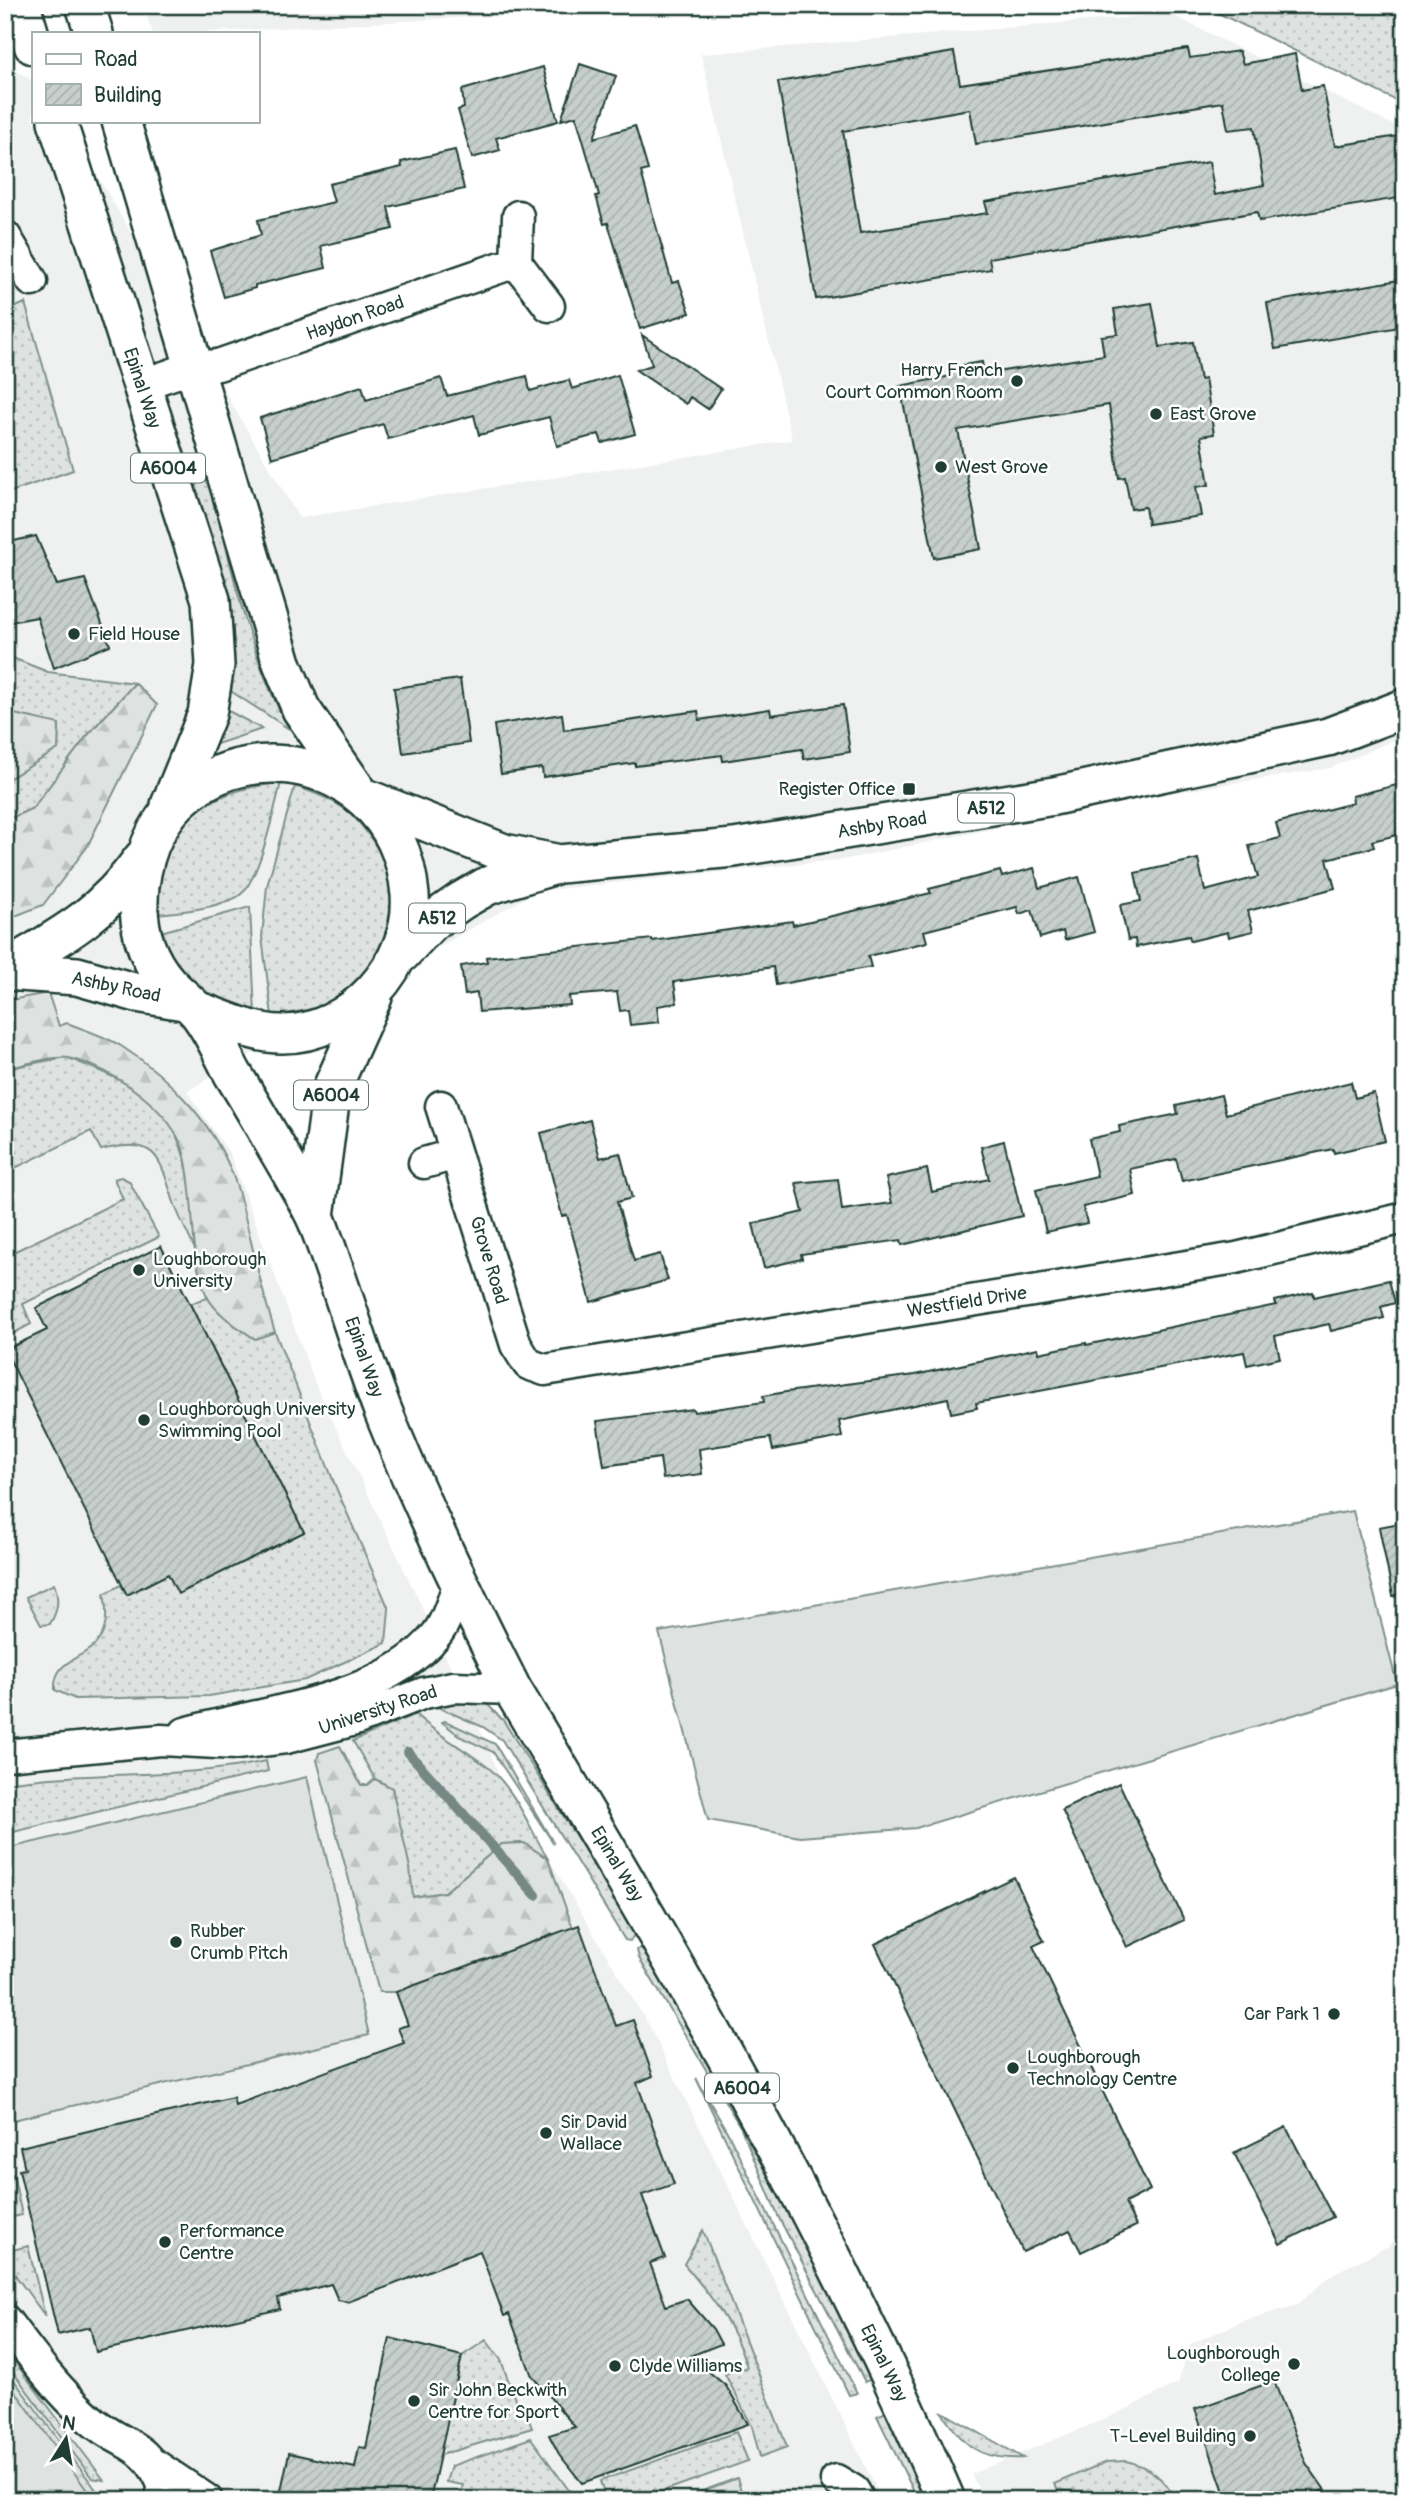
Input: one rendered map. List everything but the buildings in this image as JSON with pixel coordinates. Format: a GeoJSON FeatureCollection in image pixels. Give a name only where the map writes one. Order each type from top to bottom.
{"type":"FeatureCollection","features":[{"type":"Feature","properties":{"kind":"main road"},"geometry":{"type":"LineString","coordinates":[[21,5],[32,42]]}},
{"type":"Feature","properties":{"kind":"main road"},"geometry":{"type":"LineString","coordinates":[[85,5],[94,32]]}},
{"type":"Feature","properties":{"kind":"main road","name":"Epinal Way"},"geometry":{"type":"LineString","coordinates":[[57,122],[211,600],[215,665],[207,715],[165,816]]}},
{"type":"Feature","properties":{"kind":"main road","name":"A6004"},"geometry":{"type":"LineString","coordinates":[[121,122],[282,663],[301,709],[363,795]]}},
{"type":"Feature","properties":{"kind":"main road","name":"Ashby Road"},"geometry":{"type":"LineString","coordinates":[[5,970],[88,978],[190,1006],[265,1033],[285,1034],[338,1019],[360,1004],[431,922],[461,901],[487,886],[558,864],[734,848],[1054,796],[1328,737],[1405,708]]}},
{"type":"Feature","properties":{"kind":"main road","name":"Ashby Road"},"geometry":{"type":"LineString","coordinates":[[165,816],[184,796],[205,781],[254,763],[290,764],[327,773],[363,795],[504,853],[558,864]]}},
{"type":"Feature","properties":{"kind":"main road"},"geometry":{"type":"LineString","coordinates":[[363,795],[397,840],[407,870],[410,902],[406,933],[388,972]]}},
{"type":"Feature","properties":{"kind":"main road"},"geometry":{"type":"LineString","coordinates":[[143,858],[165,816]]}},
{"type":"Feature","properties":{"kind":"main road","name":"Epinal Way"},"geometry":{"type":"LineString","coordinates":[[143,858],[138,907],[146,946],[162,975],[190,1006],[315,1216],[383,1412],[512,1689],[674,1960],[898,2388],[946,2500]]}},
{"type":"Feature","properties":{"kind":"main road","name":"Ashby Road"},"geometry":{"type":"LineString","coordinates":[[5,970],[75,929],[119,892],[143,858]]}},
{"type":"Feature","properties":{"kind":"main road","name":"Epinal Way"},"geometry":{"type":"LineString","coordinates":[[315,1216],[332,1088],[350,1043],[388,972]]}},
{"type":"Feature","properties":{"kind":"street"},"geometry":{"type":"LineString","coordinates":[[518,216],[516,262],[549,306]]}},
{"type":"Feature","properties":{"kind":"street"},"geometry":{"type":"LineString","coordinates":[[5,236],[32,281]]}},
{"type":"Feature","properties":{"kind":"street","name":"Haydon Road"},"geometry":{"type":"LineString","coordinates":[[141,385],[193,367],[218,365],[516,262]]}},
{"type":"Feature","properties":{"kind":"street","name":"Grove Road"},"geometry":{"type":"LineString","coordinates":[[441,1106],[516,1345],[528,1363]]}},
{"type":"Feature","properties":{"kind":"street"},"geometry":{"type":"LineString","coordinates":[[424,1163],[456,1154]]}},
{"type":"Feature","properties":{"kind":"street","name":"Westfield Drive"},"geometry":{"type":"LineString","coordinates":[[528,1363],[545,1370],[584,1365],[1236,1258],[1404,1223]]}},
{"type":"Feature","properties":{"kind":"street","name":"University Road"},"geometry":{"type":"LineString","coordinates":[[161,1740],[346,1693],[410,1661],[438,1633],[460,1581]]}},
{"type":"Feature","properties":{"kind":"street","name":"University Road"},"geometry":{"type":"LineString","coordinates":[[5,1755],[161,1740],[236,1744],[286,1738],[355,1720],[434,1690],[453,1687],[512,1689]]}},
{"type":"Feature","properties":{"kind":"street"},"geometry":{"type":"LineString","coordinates":[[5,2320],[45,2374],[92,2421],[141,2450],[155,2465],[207,2500]]}},
{"type":"Feature","properties":{"kind":"street"},"geometry":{"type":"LineString","coordinates":[[155,2465],[164,2487],[160,2500]]}},
{"type":"Feature","properties":{"kind":"street"},"geometry":{"type":"LineString","coordinates":[[836,2480],[854,2491],[859,2500]]}},
{"type":"Feature","properties":{"kind":"shaded area"},"geometry":{"type":"Polygon","coordinates":[[[142,5],[685,5],[210,32],[153,32],[142,5]]]}},
{"type":"Feature","properties":{"kind":"shaded area","name":"Loughborough University"},"geometry":{"type":"Polygon","coordinates":[[[1170,14],[1405,131],[1405,735],[1331,768],[1132,799],[848,859],[537,891],[187,1091],[230,1154],[316,1386],[470,1707],[502,1781],[651,2029],[882,2500],[5,2500],[5,64],[32,80],[32,122],[66,122],[299,518],[792,440],[701,54],[1170,14]]]}},
{"type":"Feature","properties":{"kind":"shaded area","name":"Loughborough College"},"geometry":{"type":"Polygon","coordinates":[[[1405,2221],[1405,2500],[984,2500],[971,2474],[1117,2414],[1178,2383],[1190,2344],[1243,2321],[1297,2305],[1334,2273],[1389,2246],[1405,2221]]]}},
{"type":"Feature","properties":{"kind":"green space"},"geometry":{"type":"Polygon","coordinates":[[[1202,5],[1405,5],[1405,105],[1202,5]]]}},
{"type":"Feature","properties":{"kind":"green space"},"geometry":{"type":"Polygon","coordinates":[[[25,303],[73,470],[5,494],[5,312],[25,303]]]}},
{"type":"Feature","properties":{"kind":"green space"},"geometry":{"type":"Polygon","coordinates":[[[203,452],[248,628],[273,696],[289,729],[226,688],[226,608],[196,490],[203,452]]]}},
{"type":"Feature","properties":{"kind":"green space"},"geometry":{"type":"Polygon","coordinates":[[[5,655],[48,672],[135,683],[87,736],[33,808],[5,821],[5,781],[58,749],[59,725],[5,712],[5,655]]]}},
{"type":"Feature","properties":{"kind":"green space"},"geometry":{"type":"Polygon","coordinates":[[[135,683],[157,705],[87,847],[43,905],[5,920],[5,821],[33,808],[87,736],[135,683]]]}},
{"type":"Feature","properties":{"kind":"green space"},"geometry":{"type":"Polygon","coordinates":[[[223,708],[262,729],[208,747],[223,708]]]}},
{"type":"Feature","properties":{"kind":"green space"},"geometry":{"type":"Polygon","coordinates":[[[5,712],[59,724],[58,749],[5,781],[5,712]]]}},
{"type":"Feature","properties":{"kind":"green space"},"geometry":{"type":"Polygon","coordinates":[[[281,783],[259,863],[245,890],[237,897],[218,904],[157,914],[159,885],[165,859],[174,837],[188,820],[205,805],[227,795],[252,787],[281,783]]]}},
{"type":"Feature","properties":{"kind":"green space"},"geometry":{"type":"Polygon","coordinates":[[[295,786],[340,806],[352,815],[370,836],[383,859],[393,908],[390,932],[381,955],[366,977],[344,995],[327,1004],[272,1016],[262,937],[267,886],[295,786]]]}},
{"type":"Feature","properties":{"kind":"green space"},"geometry":{"type":"Polygon","coordinates":[[[250,907],[255,1015],[222,1003],[196,987],[177,963],[161,932],[250,907]]]}},
{"type":"Feature","properties":{"kind":"green space"},"geometry":{"type":"Polygon","coordinates":[[[48,993],[59,1026],[67,1023],[121,1046],[158,1073],[206,1125],[229,1166],[237,1187],[275,1332],[255,1339],[222,1315],[207,1296],[197,1263],[184,1153],[167,1121],[154,1106],[121,1081],[85,1063],[68,1058],[46,1059],[5,1069],[5,1001],[48,993]]]}},
{"type":"Feature","properties":{"kind":"green space"},"geometry":{"type":"Polygon","coordinates":[[[66,1057],[126,1083],[160,1110],[172,1127],[187,1167],[196,1252],[176,1208],[161,1165],[147,1149],[121,1146],[101,1150],[91,1131],[5,1173],[5,1069],[66,1057]]]}},
{"type":"Feature","properties":{"kind":"green space"},"geometry":{"type":"Polygon","coordinates":[[[121,1177],[129,1181],[159,1237],[23,1304],[31,1324],[5,1338],[5,1256],[123,1199],[114,1179],[121,1177]]]}},
{"type":"Feature","properties":{"kind":"green space"},"geometry":{"type":"Polygon","coordinates":[[[207,1297],[232,1323],[255,1339],[275,1332],[337,1490],[389,1609],[386,1643],[305,1680],[209,1696],[75,1699],[55,1690],[57,1676],[64,1666],[94,1645],[102,1634],[106,1618],[104,1594],[121,1585],[127,1595],[168,1574],[179,1594],[304,1532],[190,1304],[207,1297]]]}},
{"type":"Feature","properties":{"kind":"green space"},"geometry":{"type":"Polygon","coordinates":[[[1353,1511],[1397,1684],[916,1828],[800,1837],[708,1820],[659,1632],[1353,1511]]]}},
{"type":"Feature","properties":{"kind":"green space"},"geometry":{"type":"Polygon","coordinates":[[[54,1584],[57,1599],[55,1614],[50,1624],[41,1625],[26,1597],[54,1584]]]}},
{"type":"Feature","properties":{"kind":"green space"},"geometry":{"type":"Polygon","coordinates":[[[472,1697],[488,1705],[503,1720],[633,1927],[634,1935],[630,1941],[625,1940],[502,1740],[483,1727],[433,1705],[472,1697]]]}},
{"type":"Feature","properties":{"kind":"green space"},"geometry":{"type":"Polygon","coordinates":[[[415,1714],[505,1784],[548,1859],[524,1843],[502,1844],[445,1892],[413,1897],[392,1788],[375,1779],[353,1741],[415,1714]]]}},
{"type":"Feature","properties":{"kind":"green space"},"geometry":{"type":"Polygon","coordinates":[[[442,1722],[495,1744],[554,1844],[493,1752],[461,1737],[442,1722]]]}},
{"type":"Feature","properties":{"kind":"green space"},"geometry":{"type":"Polygon","coordinates":[[[340,1746],[361,1785],[368,1785],[375,1779],[392,1788],[410,1868],[413,1897],[445,1892],[502,1844],[524,1843],[548,1859],[573,1928],[396,1992],[379,1992],[317,1760],[319,1753],[340,1746]]]}},
{"type":"Feature","properties":{"kind":"green space"},"geometry":{"type":"Polygon","coordinates":[[[266,1761],[268,1771],[5,1834],[5,1783],[202,1771],[266,1761]]]}},
{"type":"Feature","properties":{"kind":"green space","name":"Rubber Crumb Pitch"},"geometry":{"type":"Polygon","coordinates":[[[307,1777],[369,2035],[5,2122],[5,1849],[307,1777]]]}},
{"type":"Feature","properties":{"kind":"green space"},"geometry":{"type":"Polygon","coordinates":[[[637,1950],[646,1950],[749,2131],[872,2379],[865,2382],[778,2216],[741,2128],[639,1958],[637,1950]]]}},
{"type":"Feature","properties":{"kind":"green space"},"geometry":{"type":"Polygon","coordinates":[[[696,2078],[730,2137],[857,2393],[849,2395],[696,2078]]]}},
{"type":"Feature","properties":{"kind":"green space"},"geometry":{"type":"Polygon","coordinates":[[[13,2174],[22,2215],[5,2219],[5,2177],[13,2174]]]}},
{"type":"Feature","properties":{"kind":"green space"},"geometry":{"type":"Polygon","coordinates":[[[703,2230],[787,2447],[760,2457],[752,2426],[725,2374],[747,2367],[742,2352],[721,2312],[684,2264],[703,2230]]]}},
{"type":"Feature","properties":{"kind":"green space"},"geometry":{"type":"Polygon","coordinates":[[[28,2246],[45,2316],[5,2261],[5,2252],[28,2246]]]}},
{"type":"Feature","properties":{"kind":"green space"},"geometry":{"type":"Polygon","coordinates":[[[486,2340],[501,2360],[518,2408],[524,2406],[532,2428],[440,2455],[462,2356],[486,2340]]]}},
{"type":"Feature","properties":{"kind":"green space"},"geometry":{"type":"Polygon","coordinates":[[[11,2357],[104,2480],[92,2478],[5,2361],[11,2357]]]}},
{"type":"Feature","properties":{"kind":"green space"},"geometry":{"type":"Polygon","coordinates":[[[5,2368],[103,2499],[103,2500],[5,2500],[5,2368]]]}},
{"type":"Feature","properties":{"kind":"green space"},"geometry":{"type":"Polygon","coordinates":[[[5,2377],[94,2500],[5,2500],[5,2377]]]}},
{"type":"Feature","properties":{"kind":"green space"},"geometry":{"type":"Polygon","coordinates":[[[941,2411],[1023,2458],[995,2457],[974,2449],[958,2434],[941,2411]]]}},
{"type":"Feature","properties":{"kind":"green space"},"geometry":{"type":"Polygon","coordinates":[[[886,2412],[929,2500],[918,2500],[877,2416],[886,2412]]]}},
{"type":"Feature","properties":{"kind":"green space"},"geometry":{"type":"Polygon","coordinates":[[[736,2432],[748,2461],[638,2500],[606,2500],[600,2481],[736,2432]]]}},
{"type":"Feature","properties":{"kind":"green space"},"geometry":{"type":"Polygon","coordinates":[[[531,2438],[576,2500],[455,2500],[460,2497],[463,2485],[446,2482],[451,2466],[531,2438]]]}},
{"type":"Feature","properties":{"kind":"green space"},"geometry":{"type":"Polygon","coordinates":[[[1126,2461],[1155,2474],[1175,2500],[1126,2500],[1119,2495],[1058,2490],[1054,2484],[1106,2462],[1126,2461]]]}},
{"type":"Feature","properties":{"kind":"green space"},"geometry":{"type":"Polygon","coordinates":[[[737,2478],[744,2500],[679,2500],[737,2478]]]}},
{"type":"Feature","properties":{"kind":"waterway"},"geometry":{"type":"LineString","coordinates":[[408,1752],[536,1895]]}},
{"type":"Feature","properties":{"kind":"place","name":"Harry French Court Common Room"},"geometry":{"type":"Point","coordinates":[1017,381]}},
{"type":"Feature","properties":{"kind":"place","name":"East Grove"},"geometry":{"type":"Point","coordinates":[1156,414]}},
{"type":"Feature","properties":{"kind":"place","name":"West Grove"},"geometry":{"type":"Point","coordinates":[941,467]}},
{"type":"Feature","properties":{"kind":"place","name":"Field House"},"geometry":{"type":"Point","coordinates":[74,634]}},
{"type":"Feature","properties":{"kind":"place","name":"Register Office"},"geometry":{"type":"Point","coordinates":[909,789]}},
{"type":"Feature","properties":{"kind":"place","name":"Loughborough University"},"geometry":{"type":"Point","coordinates":[139,1270]}},
{"type":"Feature","properties":{"kind":"place","name":"Loughborough University Swimming Pool"},"geometry":{"type":"Point","coordinates":[144,1420]}},
{"type":"Feature","properties":{"kind":"place","name":"Rubber Crumb Pitch"},"geometry":{"type":"Point","coordinates":[176,1942]}},
{"type":"Feature","properties":{"kind":"place","name":"Car Park 1"},"geometry":{"type":"Point","coordinates":[1334,2014]}},
{"type":"Feature","properties":{"kind":"place","name":"Loughborough Technology Centre"},"geometry":{"type":"Point","coordinates":[1013,2068]}},
{"type":"Feature","properties":{"kind":"place","name":"Sir David Wallace"},"geometry":{"type":"Point","coordinates":[546,2133]}},
{"type":"Feature","properties":{"kind":"place","name":"Performance Centre"},"geometry":{"type":"Point","coordinates":[165,2242]}},
{"type":"Feature","properties":{"kind":"place","name":"Loughborough College"},"geometry":{"type":"Point","coordinates":[1294,2364]}},
{"type":"Feature","properties":{"kind":"place","name":"Clyde Williams"},"geometry":{"type":"Point","coordinates":[615,2366]}},
{"type":"Feature","properties":{"kind":"place","name":"Sir John Beckwith Centre for Sport"},"geometry":{"type":"Point","coordinates":[414,2401]}},
{"type":"Feature","properties":{"kind":"place","name":"T-Level Building"},"geometry":{"type":"Point","coordinates":[1250,2436]}}]}
